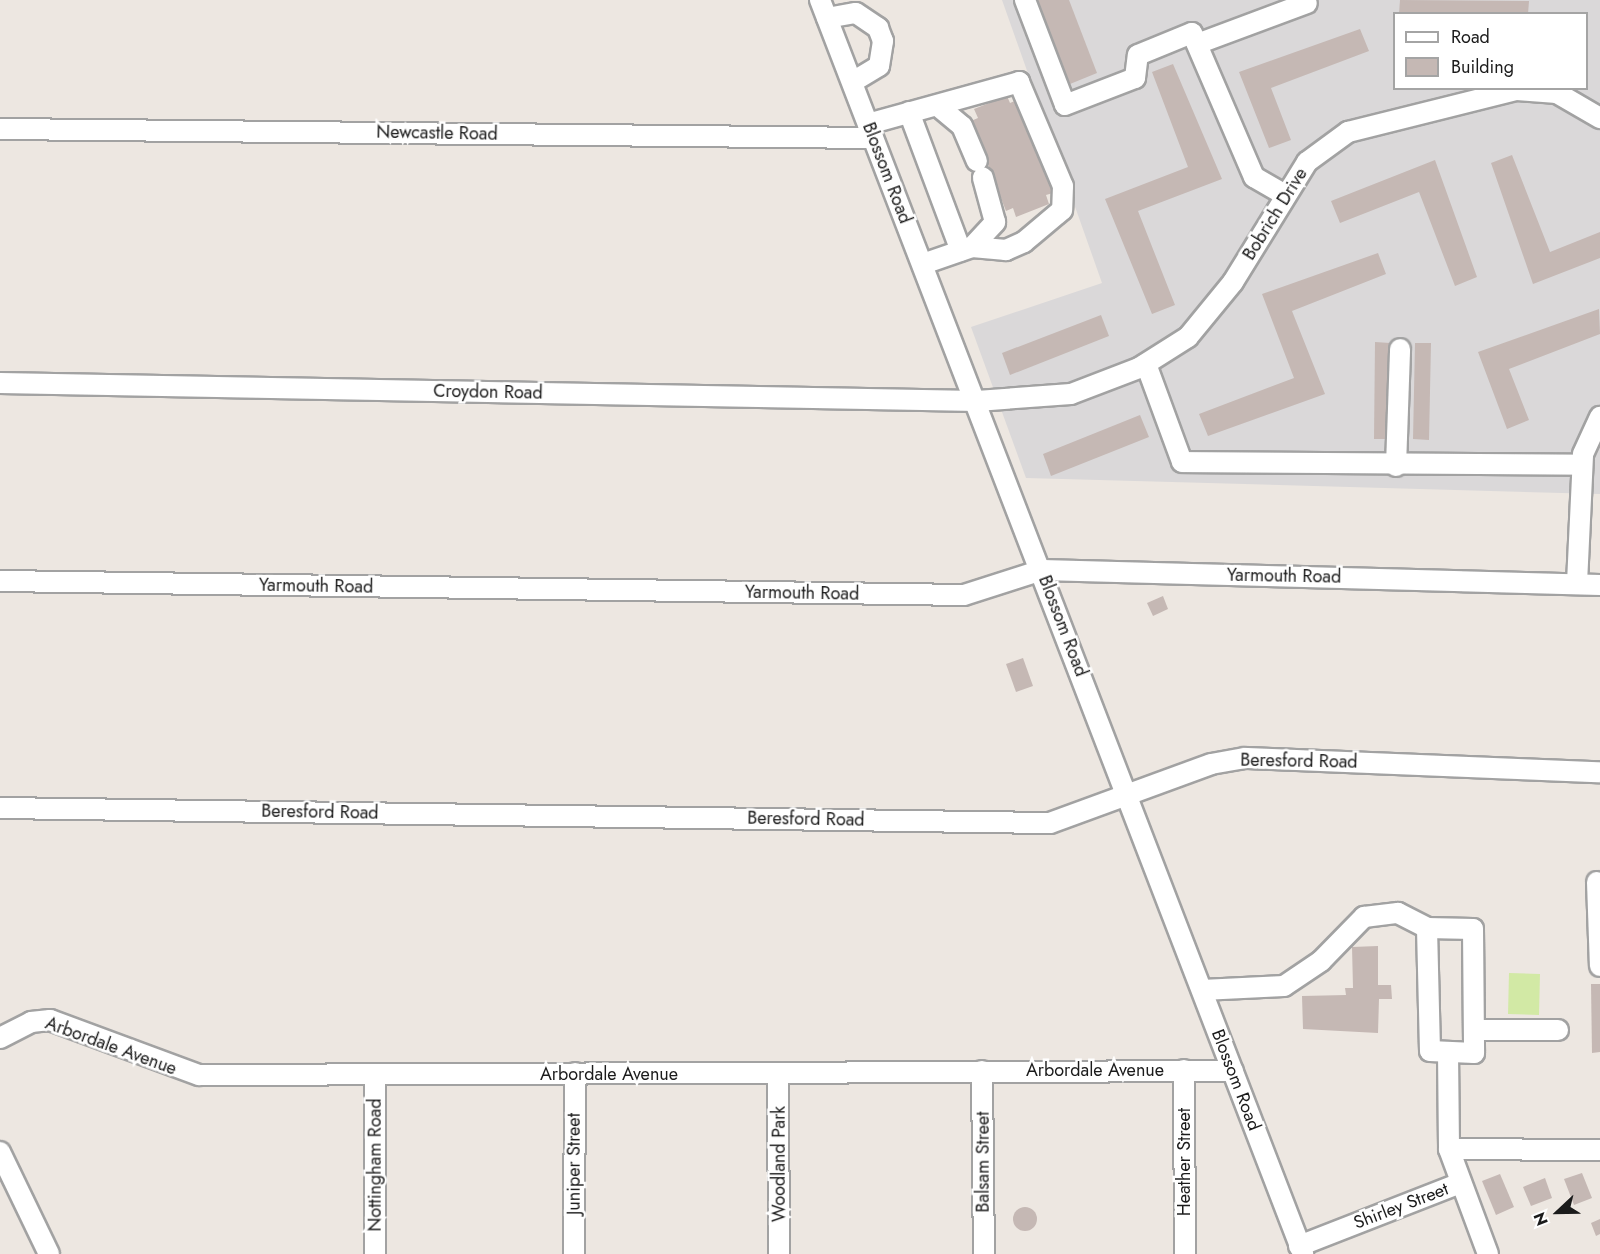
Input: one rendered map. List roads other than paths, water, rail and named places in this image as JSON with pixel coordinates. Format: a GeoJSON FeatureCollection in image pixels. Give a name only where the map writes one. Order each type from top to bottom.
{"type":"FeatureCollection","features":[{"type":"Feature","properties":{"kind":"street"},"geometry":{"type":"LineString","coordinates":[[1025,0],[1065,105],[1135,78],[1138,55],[1192,33],[1254,177],[1285,195]]}},
{"type":"Feature","properties":{"kind":"street"},"geometry":{"type":"LineString","coordinates":[[1197,44],[1307,3]]}},
{"type":"Feature","properties":{"kind":"street"},"geometry":{"type":"LineString","coordinates":[[824,9],[856,13],[878,28],[883,41],[879,66],[852,82]]}},
{"type":"Feature","properties":{"kind":"street","name":"Blossom Road"},"geometry":{"type":"LineString","coordinates":[[824,9],[1042,570],[1301,1250]]}},
{"type":"Feature","properties":{"kind":"street","name":"Newcastle Road"},"geometry":{"type":"LineString","coordinates":[[0,129],[871,131],[909,112],[938,106],[1019,82],[1063,186],[1062,210],[1024,242],[1006,250],[967,249]]}},
{"type":"Feature","properties":{"kind":"street","name":"Bobrich Drive"},"geometry":{"type":"LineString","coordinates":[[977,401],[1071,394],[1146,364],[1188,337],[1223,297],[1285,195],[1322,148],[1385,119],[1485,96],[1542,90],[1573,99],[1600,118]]}},
{"type":"Feature","properties":{"kind":"street"},"geometry":{"type":"LineString","coordinates":[[923,264],[967,249],[995,222],[980,170],[962,126],[938,106]]}},
{"type":"Feature","properties":{"kind":"street"},"geometry":{"type":"LineString","coordinates":[[909,112],[967,249]]}},
{"type":"Feature","properties":{"kind":"street"},"geometry":{"type":"LineString","coordinates":[[1396,466],[1400,349]]}},
{"type":"Feature","properties":{"kind":"street"},"geometry":{"type":"LineString","coordinates":[[1146,364],[1182,462],[1396,466],[1582,465]]}},
{"type":"Feature","properties":{"kind":"street","name":"Croydon Road"},"geometry":{"type":"LineString","coordinates":[[0,382],[977,401]]}},
{"type":"Feature","properties":{"kind":"street"},"geometry":{"type":"LineString","coordinates":[[1577,583],[1582,465],[1600,417]]}},
{"type":"Feature","properties":{"kind":"street","name":"Yarmouth Road"},"geometry":{"type":"LineString","coordinates":[[0,581],[964,596],[1042,570],[1600,585]]}},
{"type":"Feature","properties":{"kind":"street","name":"Beresford Road"},"geometry":{"type":"LineString","coordinates":[[0,808],[1050,823],[1211,764],[1245,758],[1600,772]]}},
{"type":"Feature","properties":{"kind":"street"},"geometry":{"type":"LineString","coordinates":[[1597,882],[1600,966]]}},
{"type":"Feature","properties":{"kind":"street"},"geometry":{"type":"LineString","coordinates":[[1202,990],[1284,986],[1321,961],[1364,917],[1398,913],[1427,928],[1473,929],[1474,1053],[1430,1051],[1427,928]]}},
{"type":"Feature","properties":{"kind":"street","name":"Arbordale Avenue"},"geometry":{"type":"LineString","coordinates":[[0,1038],[31,1022],[50,1020],[188,1074],[375,1076],[574,1073],[1233,1071]]}},
{"type":"Feature","properties":{"kind":"street"},"geometry":{"type":"LineString","coordinates":[[1474,1030],[1558,1030]]}},
{"type":"Feature","properties":{"kind":"street","name":"Shirley Street"},"geometry":{"type":"LineString","coordinates":[[1301,1250],[1461,1183],[1449,1149],[1448,1052]]}},
{"type":"Feature","properties":{"kind":"street","name":"Heather Street"},"geometry":{"type":"LineString","coordinates":[[1184,1070],[1185,1254]]}},
{"type":"Feature","properties":{"kind":"street","name":"Balsam Street"},"geometry":{"type":"LineString","coordinates":[[982,1071],[984,1254]]}},
{"type":"Feature","properties":{"kind":"street","name":"Juniper Street"},"geometry":{"type":"LineString","coordinates":[[574,1073],[574,1254]]}},
{"type":"Feature","properties":{"kind":"street","name":"Woodland Park"},"geometry":{"type":"LineString","coordinates":[[778,1073],[779,1254]]}},
{"type":"Feature","properties":{"kind":"street","name":"Nottingham Road"},"geometry":{"type":"LineString","coordinates":[[375,1076],[375,1254]]}},
{"type":"Feature","properties":{"kind":"street"},"geometry":{"type":"LineString","coordinates":[[1449,1149],[1600,1150]]}},
{"type":"Feature","properties":{"kind":"street"},"geometry":{"type":"LineString","coordinates":[[0,1152],[49,1254]]}},
{"type":"Feature","properties":{"kind":"street"},"geometry":{"type":"LineString","coordinates":[[1461,1183],[1488,1254]]}}]}
